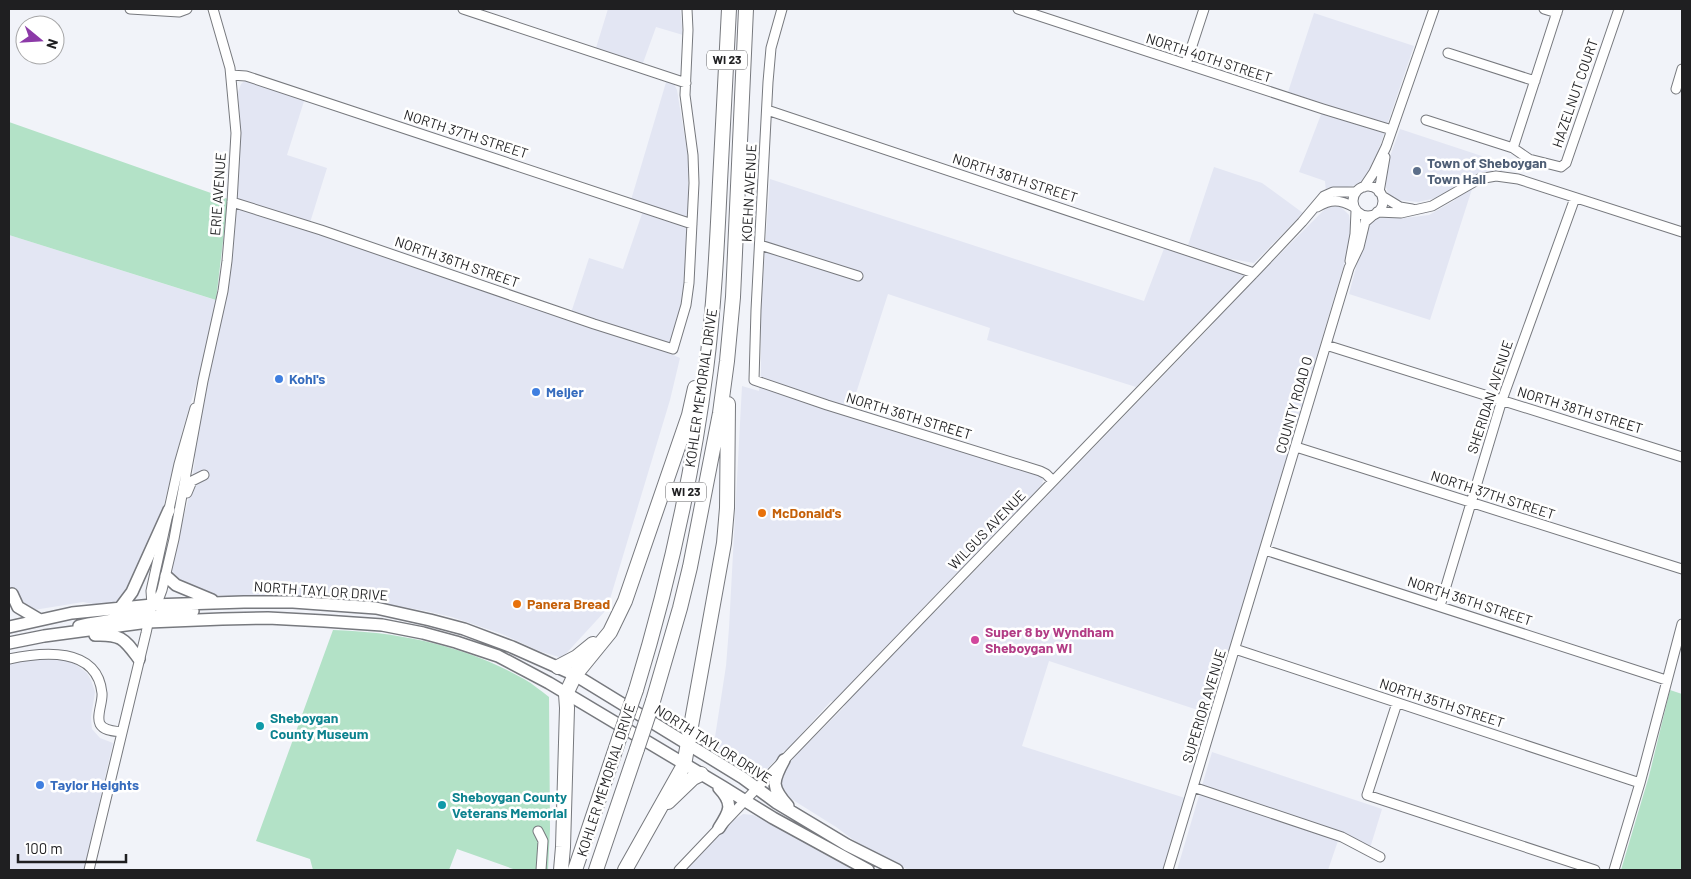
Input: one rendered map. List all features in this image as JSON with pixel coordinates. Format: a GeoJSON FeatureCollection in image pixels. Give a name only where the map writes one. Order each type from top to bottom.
{"type":"FeatureCollection","features":[{"type":"Feature","properties":{"kind":"highway"},"geometry":{"type":"LineString","coordinates":[[721,9],[720,37],[724,111]]}},
{"type":"Feature","properties":{"kind":"highway","name":"KOHLER MEMORIAL DRIVE"},"geometry":{"type":"LineString","coordinates":[[575,870],[636,690],[658,611],[684,502],[700,416],[714,290],[729,9]]}},
{"type":"Feature","properties":{"kind":"highway","name":"KOHLER MEMORIAL DRIVE"},"geometry":{"type":"LineString","coordinates":[[596,870],[653,700],[678,617],[690,567],[720,413],[733,297],[746,9]]}},
{"type":"Feature","properties":{"kind":"highway"},"geometry":{"type":"LineString","coordinates":[[743,74],[750,9]]}},
{"type":"Feature","properties":{"kind":"highway"},"geometry":{"type":"LineString","coordinates":[[561,870],[564,847],[566,694],[575,675],[601,644],[614,624],[646,544],[691,408],[714,290]]}},
{"type":"Feature","properties":{"kind":"highway"},"geometry":{"type":"LineString","coordinates":[[626,870],[684,764],[724,543],[727,508],[727,361]]}},
{"type":"Feature","properties":{"kind":"highway"},"geometry":{"type":"LineString","coordinates":[[558,667],[583,653],[603,631],[646,544]]}},
{"type":"Feature","properties":{"kind":"highway"},"geometry":{"type":"LineString","coordinates":[[660,809],[693,778],[706,777]]}},
{"type":"Feature","properties":{"kind":"main road"},"geometry":{"type":"LineString","coordinates":[[120,608],[132,592],[169,510]]}},
{"type":"Feature","properties":{"kind":"main road"},"geometry":{"type":"LineString","coordinates":[[166,576],[176,586],[219,603]]}},
{"type":"Feature","properties":{"kind":"main road"},"geometry":{"type":"LineString","coordinates":[[9,601],[12,594],[18,607],[40,620]]}},
{"type":"Feature","properties":{"kind":"main road","name":"NORTH TAYLOR DRIVE"},"geometry":{"type":"LineString","coordinates":[[9,627],[72,613],[152,605],[292,602],[384,609],[464,630],[512,646],[575,675],[743,778],[846,845],[897,870]]}},
{"type":"Feature","properties":{"kind":"main road"},"geometry":{"type":"LineString","coordinates":[[148,622],[158,615],[194,611],[219,603]]}},
{"type":"Feature","properties":{"kind":"main road"},"geometry":{"type":"LineString","coordinates":[[44,636],[96,621],[137,615],[152,605]]}},
{"type":"Feature","properties":{"kind":"main road"},"geometry":{"type":"LineString","coordinates":[[9,643],[44,636],[148,622],[268,618],[382,625],[440,637],[498,656],[549,683],[773,818],[868,870]]}},
{"type":"Feature","properties":{"kind":"main road"},"geometry":{"type":"LineString","coordinates":[[44,636],[111,636],[124,640],[139,659]]}},
{"type":"Feature","properties":{"kind":"main road"},"geometry":{"type":"LineString","coordinates":[[784,760],[776,776],[775,784],[784,801],[797,814]]}},
{"type":"Feature","properties":{"kind":"main road"},"geometry":{"type":"LineString","coordinates":[[706,777],[724,794],[729,805],[726,817],[719,828]]}},
{"type":"Feature","properties":{"kind":"street"},"geometry":{"type":"LineString","coordinates":[[130,9],[179,12],[187,9]]}},
{"type":"Feature","properties":{"kind":"street","name":"ERIE AVENUE"},"geometry":{"type":"LineString","coordinates":[[152,605],[159,598],[166,576],[203,381],[223,291],[232,202],[236,133],[231,75],[213,9]]}},
{"type":"Feature","properties":{"kind":"street"},"geometry":{"type":"LineString","coordinates":[[463,9],[686,83]]}},
{"type":"Feature","properties":{"kind":"street"},"geometry":{"type":"LineString","coordinates":[[687,9],[685,95],[694,166],[692,224]]}},
{"type":"Feature","properties":{"kind":"street","name":"KOEHN AVENUE"},"geometry":{"type":"LineString","coordinates":[[754,380],[755,317],[771,48],[782,9]]}},
{"type":"Feature","properties":{"kind":"street","name":"NORTH 40TH STREET"},"geometry":{"type":"LineString","coordinates":[[1018,9],[1392,130]]}},
{"type":"Feature","properties":{"kind":"street"},"geometry":{"type":"LineString","coordinates":[[1186,64],[1204,9]]}},
{"type":"Feature","properties":{"kind":"street"},"geometry":{"type":"LineString","coordinates":[[1434,9],[1386,147],[1374,172],[1353,202],[1355,209],[1364,216],[1401,213],[1432,206],[1479,179],[1496,176],[1518,179],[1682,232]]}},
{"type":"Feature","properties":{"kind":"street"},"geometry":{"type":"LineString","coordinates":[[1513,148],[1557,11],[1544,9]]}},
{"type":"Feature","properties":{"kind":"street","name":"HAZELNUT COURT"},"geometry":{"type":"LineString","coordinates":[[1426,120],[1513,148],[1528,159],[1561,167],[1566,163],[1619,9]]}},
{"type":"Feature","properties":{"kind":"street"},"geometry":{"type":"LineString","coordinates":[[1448,53],[1535,81]]}},
{"type":"Feature","properties":{"kind":"street"},"geometry":{"type":"LineString","coordinates":[[1676,89],[1682,69]]}},
{"type":"Feature","properties":{"kind":"street","name":"NORTH 37TH STREET"},"geometry":{"type":"LineString","coordinates":[[231,75],[246,76],[692,224]]}},
{"type":"Feature","properties":{"kind":"street","name":"NORTH 38TH STREET"},"geometry":{"type":"LineString","coordinates":[[767,110],[1254,273]]}},
{"type":"Feature","properties":{"kind":"street"},"geometry":{"type":"LineString","coordinates":[[1375,214],[1382,205],[1380,194],[1386,147]]}},
{"type":"Feature","properties":{"kind":"street"},"geometry":{"type":"LineString","coordinates":[[1360,190],[1372,187],[1400,207],[1418,209]]}},
{"type":"Feature","properties":{"kind":"street","name":"WILGUS AVENUE"},"geometry":{"type":"LineString","coordinates":[[679,870],[1254,273],[1322,198],[1330,192],[1360,190]]}},
{"type":"Feature","properties":{"kind":"street","name":"SHERIDAN AVENUE"},"geometry":{"type":"LineString","coordinates":[[1440,606],[1502,400],[1575,198]]}},
{"type":"Feature","properties":{"kind":"street","name":"WILGUS AVENUE"},"geometry":{"type":"LineString","coordinates":[[1314,208],[1334,200],[1344,202],[1355,209]]}},
{"type":"Feature","properties":{"kind":"street","name":"NORTH 36TH STREET"},"geometry":{"type":"LineString","coordinates":[[232,202],[321,230],[673,350],[687,297],[692,224]]}},
{"type":"Feature","properties":{"kind":"street","name":"COUNTY ROAD O"},"geometry":{"type":"LineString","coordinates":[[1349,268],[1355,209]]}},
{"type":"Feature","properties":{"kind":"street","name":"COUNTY ROAD O"},"geometry":{"type":"LineString","coordinates":[[1265,550],[1349,268],[1366,222],[1375,214]]}},
{"type":"Feature","properties":{"kind":"street"},"geometry":{"type":"LineString","coordinates":[[760,245],[858,276]]}},
{"type":"Feature","properties":{"kind":"street","name":"NORTH 38TH STREET"},"geometry":{"type":"LineString","coordinates":[[1326,345],[1682,457]]}},
{"type":"Feature","properties":{"kind":"street","name":"NORTH 36TH STREET"},"geometry":{"type":"LineString","coordinates":[[754,380],[827,405],[1040,471],[1053,481]]}},
{"type":"Feature","properties":{"kind":"street","name":"ERIE AVENUE"},"geometry":{"type":"LineString","coordinates":[[89,870],[152,605],[151,591],[169,510],[189,426],[203,381]]}},
{"type":"Feature","properties":{"kind":"street","name":"NORTH 37TH STREET"},"geometry":{"type":"LineString","coordinates":[[1296,447],[1682,569]]}},
{"type":"Feature","properties":{"kind":"street"},"geometry":{"type":"LineString","coordinates":[[174,539],[192,481],[204,475]]}},
{"type":"Feature","properties":{"kind":"street","name":"NORTH 36TH STREET"},"geometry":{"type":"LineString","coordinates":[[1265,550],[1666,680]]}},
{"type":"Feature","properties":{"kind":"street","name":"SUPERIOR AVENUE"},"geometry":{"type":"LineString","coordinates":[[1168,870],[1265,550]]}},
{"type":"Feature","properties":{"kind":"street"},"geometry":{"type":"LineString","coordinates":[[1614,870],[1640,783],[1682,624]]}},
{"type":"Feature","properties":{"kind":"street","name":"NORTH 35TH STREET"},"geometry":{"type":"LineString","coordinates":[[1235,649],[1640,783]]}},
{"type":"Feature","properties":{"kind":"street"},"geometry":{"type":"LineString","coordinates":[[9,660],[32,655],[54,654],[71,656],[84,663],[94,673],[102,690],[99,719],[101,725],[110,730],[121,732]]}},
{"type":"Feature","properties":{"kind":"street"},"geometry":{"type":"LineString","coordinates":[[1397,703],[1367,795],[1595,870]]}},
{"type":"Feature","properties":{"kind":"street"},"geometry":{"type":"LineString","coordinates":[[1193,788],[1336,834],[1380,857]]}},
{"type":"Feature","properties":{"kind":"street"},"geometry":{"type":"LineString","coordinates":[[538,831],[542,841],[541,870]]}},
{"type":"Feature","properties":{"kind":"shaded area"},"geometry":{"type":"Polygon","coordinates":[[[608,9],[680,9],[683,35],[656,27],[643,63],[596,48],[608,9]]]}},
{"type":"Feature","properties":{"kind":"shaded area"},"geometry":{"type":"Polygon","coordinates":[[[1314,13],[1414,46],[1371,172],[1364,182],[1360,184],[1326,192],[1325,181],[1299,172],[1325,104],[1288,92],[1314,13]]]}},
{"type":"Feature","properties":{"kind":"shaded area"},"geometry":{"type":"Polygon","coordinates":[[[667,79],[674,84],[677,90],[688,157],[688,234],[683,297],[668,353],[680,358],[670,400],[607,609],[562,658],[539,651],[502,634],[452,617],[426,611],[348,600],[207,595],[171,577],[170,570],[191,489],[195,459],[193,453],[216,346],[209,344],[183,428],[159,524],[135,578],[117,603],[103,606],[83,602],[34,610],[26,608],[9,593],[9,235],[225,303],[234,230],[239,158],[238,92],[241,84],[246,80],[305,98],[287,155],[327,168],[308,229],[569,319],[589,258],[623,269],[645,205],[631,200],[667,79]]]}},
{"type":"Feature","properties":{"kind":"shaded area"},"geometry":{"type":"Polygon","coordinates":[[[1400,129],[1506,164],[1505,171],[1484,173],[1470,178],[1472,189],[1430,320],[1349,294],[1367,226],[1374,219],[1387,216],[1405,218],[1429,215],[1455,200],[1450,191],[1436,198],[1418,202],[1394,199],[1388,193],[1384,182],[1385,170],[1400,129]]]}},
{"type":"Feature","properties":{"kind":"shaded area"},"geometry":{"type":"Polygon","coordinates":[[[1214,167],[1262,183],[1303,213],[1254,263],[1226,258],[1188,245],[1214,167]]]}},
{"type":"Feature","properties":{"kind":"shaded area"},"geometry":{"type":"Polygon","coordinates":[[[770,179],[1144,301],[1165,246],[1255,279],[1327,207],[1335,205],[1341,207],[1349,215],[1351,229],[1346,258],[1210,714],[1049,661],[1022,746],[1185,798],[1163,870],[909,870],[867,850],[836,827],[785,795],[780,789],[781,771],[793,759],[785,750],[768,768],[757,773],[743,769],[713,750],[726,666],[742,386],[759,391],[761,372],[761,308],[770,179]],[[888,294],[849,415],[1034,473],[1041,476],[1043,480],[1042,485],[924,607],[935,612],[1213,324],[1201,320],[1136,387],[987,340],[990,328],[888,294]],[[831,701],[794,742],[806,745],[845,706],[831,701]]]}},
{"type":"Feature","properties":{"kind":"shaded area"},"geometry":{"type":"Polygon","coordinates":[[[50,658],[71,661],[87,673],[95,692],[91,717],[92,729],[100,738],[113,743],[84,870],[9,870],[9,663],[50,658]]]}},
{"type":"Feature","properties":{"kind":"shaded area"},"geometry":{"type":"Polygon","coordinates":[[[1212,752],[1382,809],[1370,848],[1341,832],[1328,870],[1177,870],[1212,752]]]}},
{"type":"Feature","properties":{"kind":"shaded area"},"geometry":{"type":"Polygon","coordinates":[[[743,814],[753,815],[804,839],[857,870],[686,870],[734,820],[743,814]]]}},
{"type":"Feature","properties":{"kind":"green space"},"geometry":{"type":"Polygon","coordinates":[[[9,122],[228,199],[216,300],[9,235],[9,122]]]}},
{"type":"Feature","properties":{"kind":"green space"},"geometry":{"type":"Polygon","coordinates":[[[333,630],[358,631],[408,638],[456,650],[502,668],[527,681],[549,697],[550,829],[548,870],[516,870],[457,849],[449,870],[313,870],[310,859],[256,841],[333,630]]]}},
{"type":"Feature","properties":{"kind":"green space"},"geometry":{"type":"Polygon","coordinates":[[[1670,690],[1682,694],[1682,870],[1621,870],[1649,776],[1670,690]]]}},
{"type":"Feature","properties":{"kind":"place","name":"Town of Sheboygan Town Hall"},"geometry":{"type":"Point","coordinates":[1417,171]}},
{"type":"Feature","properties":{"kind":"place","name":"Kohl's"},"geometry":{"type":"Point","coordinates":[279,379]}},
{"type":"Feature","properties":{"kind":"place","name":"Meijer"},"geometry":{"type":"Point","coordinates":[536,392]}},
{"type":"Feature","properties":{"kind":"place","name":"McDonald's"},"geometry":{"type":"Point","coordinates":[762,513]}},
{"type":"Feature","properties":{"kind":"place","name":"Panera Bread"},"geometry":{"type":"Point","coordinates":[517,604]}},
{"type":"Feature","properties":{"kind":"place","name":"Super 8 by Wyndham Sheboygan WI"},"geometry":{"type":"Point","coordinates":[975,640]}},
{"type":"Feature","properties":{"kind":"place","name":"Sheboygan County Museum"},"geometry":{"type":"Point","coordinates":[260,726]}},
{"type":"Feature","properties":{"kind":"place","name":"Taylor Heights"},"geometry":{"type":"Point","coordinates":[40,785]}},
{"type":"Feature","properties":{"kind":"place","name":"Sheboygan County Veterans Memorial"},"geometry":{"type":"Point","coordinates":[442,805]}}]}
